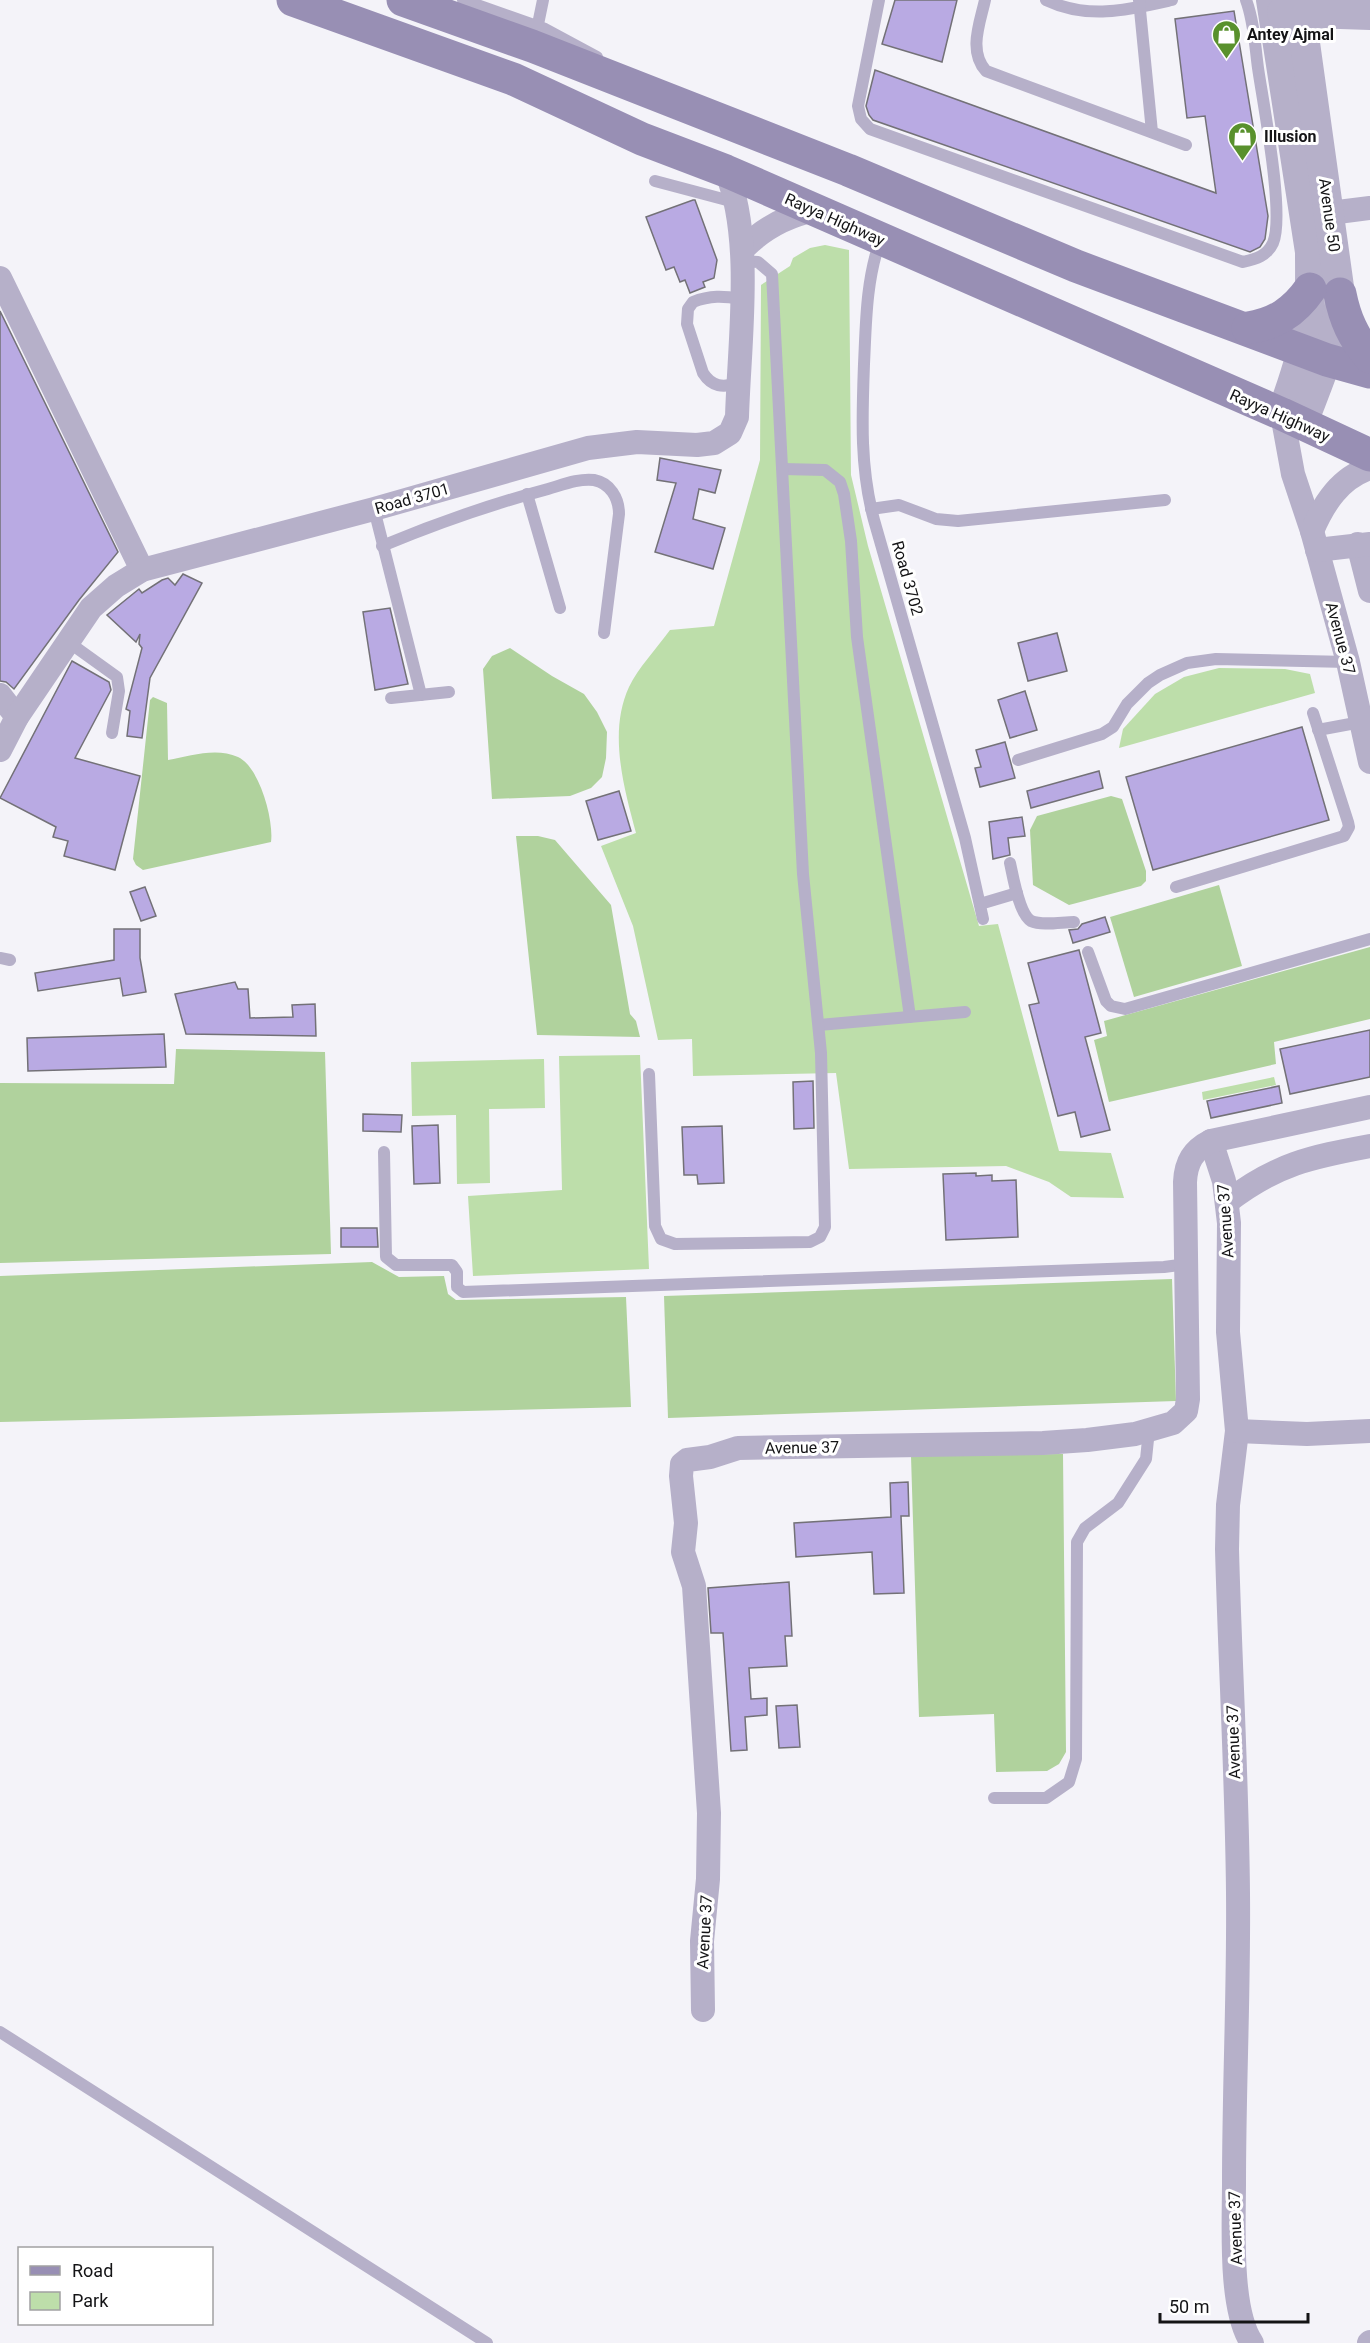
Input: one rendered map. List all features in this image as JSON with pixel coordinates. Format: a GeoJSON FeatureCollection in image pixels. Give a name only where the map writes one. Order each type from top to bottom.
{"type":"FeatureCollection","features":[{"type":"Feature","properties":{"kind":"main road","name":"Rayya Highway"},"geometry":{"type":"LineString","coordinates":[[293,0],[513,79],[642,139],[726,171],[1370,455]]}},
{"type":"Feature","properties":{"kind":"main road"},"geometry":{"type":"LineString","coordinates":[[403,0],[535,36],[630,84],[848,170],[1076,266],[1248,328],[1315,355],[1370,372]]}},
{"type":"Feature","properties":{"kind":"main road"},"geometry":{"type":"LineString","coordinates":[[1248,328],[1277,321],[1302,302],[1325,292],[1370,357]]}},
{"type":"Feature","properties":{"kind":"street"},"geometry":{"type":"LineString","coordinates":[[1286,6],[1370,15]]}},
{"type":"Feature","properties":{"kind":"street","name":"Avenue 50"},"geometry":{"type":"LineString","coordinates":[[1286,6],[1330,213],[1325,292],[1315,355],[1292,419]]}},
{"type":"Feature","properties":{"kind":"street","name":"Avenue 50"},"geometry":{"type":"LineString","coordinates":[[1286,6],[1310,252],[1325,292]]}},
{"type":"Feature","properties":{"kind":"street","name":"Road 3701"},"geometry":{"type":"LineString","coordinates":[[0,750],[17,717],[67,641],[101,597],[142,570],[374,509],[588,448],[637,442],[697,445],[714,443],[730,433],[737,417],[742,256],[738,203],[726,171]]}},
{"type":"Feature","properties":{"kind":"street"},"geometry":{"type":"LineString","coordinates":[[1330,213],[1370,208]]}},
{"type":"Feature","properties":{"kind":"street"},"geometry":{"type":"LineString","coordinates":[[742,256],[751,240],[774,225],[787,218],[815,210]]}},
{"type":"Feature","properties":{"kind":"street"},"geometry":{"type":"LineString","coordinates":[[0,278],[142,570]]}},
{"type":"Feature","properties":{"kind":"street","name":"Avenue 37"},"geometry":{"type":"LineString","coordinates":[[1292,419],[1293,474],[1348,662],[1370,762]]}},
{"type":"Feature","properties":{"kind":"street"},"geometry":{"type":"LineString","coordinates":[[1370,468],[1361,471],[1339,486],[1322,507],[1314,541],[1364,544],[1370,591]]}},
{"type":"Feature","properties":{"kind":"street"},"geometry":{"type":"LineString","coordinates":[[0,695],[17,717]]}},
{"type":"Feature","properties":{"kind":"street"},"geometry":{"type":"LineString","coordinates":[[1211,1141],[1370,1107]]}},
{"type":"Feature","properties":{"kind":"street","name":"Avenue 37"},"geometry":{"type":"LineString","coordinates":[[703,2010],[702,1941],[708,1879],[709,1813],[693,1586],[683,1552],[686,1523],[681,1476],[682,1464],[687,1460],[710,1457],[738,1448],[1043,1443],[1096,1439],[1149,1430],[1178,1420],[1187,1405],[1186,1171],[1194,1153],[1211,1141],[1227,1202],[1228,1332],[1236,1431],[1228,1505],[1227,1549],[1238,1893],[1234,2230],[1240,2314],[1244,2329],[1252,2343]]}},
{"type":"Feature","properties":{"kind":"street"},"geometry":{"type":"LineString","coordinates":[[1227,1202],[1267,1174],[1289,1164],[1312,1157],[1370,1146]]}},
{"type":"Feature","properties":{"kind":"street"},"geometry":{"type":"LineString","coordinates":[[1236,1431],[1307,1434],[1370,1431]]}},
{"type":"Feature","properties":{"kind":"lane"},"geometry":{"type":"LineString","coordinates":[[463,0],[535,36],[543,0]]}},
{"type":"Feature","properties":{"kind":"lane"},"geometry":{"type":"LineString","coordinates":[[879,0],[858,106],[861,120],[870,129],[1243,262],[1256,259],[1266,253],[1273,242],[1276,230],[1272,159],[1249,7],[1246,0]]}},
{"type":"Feature","properties":{"kind":"lane"},"geometry":{"type":"LineString","coordinates":[[985,0],[976,51],[978,59],[986,70],[1186,145]]}},
{"type":"Feature","properties":{"kind":"lane"},"geometry":{"type":"LineString","coordinates":[[1052,1],[1123,11],[1139,4],[1172,0]]}},
{"type":"Feature","properties":{"kind":"lane"},"geometry":{"type":"LineString","coordinates":[[1139,4],[1152,132]]}},
{"type":"Feature","properties":{"kind":"lane"},"geometry":{"type":"LineString","coordinates":[[655,181],[738,203]]}},
{"type":"Feature","properties":{"kind":"lane","name":"Road 3702"},"geometry":{"type":"LineString","coordinates":[[881,240],[868,290],[861,437],[865,479],[871,509],[962,827],[983,919]]}},
{"type":"Feature","properties":{"kind":"lane"},"geometry":{"type":"LineString","coordinates":[[649,1074],[655,1226],[661,1239],[675,1244],[810,1242],[820,1238],[825,1227],[819,1025],[804,883],[772,274],[758,262],[742,256]]}},
{"type":"Feature","properties":{"kind":"lane"},"geometry":{"type":"LineString","coordinates":[[738,383],[721,387],[707,380],[699,363],[686,316],[693,302],[702,298],[721,296],[741,299]]}},
{"type":"Feature","properties":{"kind":"lane"},"geometry":{"type":"LineString","coordinates":[[783,469],[825,470],[840,482],[844,494],[851,541],[857,638],[910,1017]]}},
{"type":"Feature","properties":{"kind":"lane"},"geometry":{"type":"LineString","coordinates":[[382,546],[430,525],[528,494],[577,481],[593,480],[607,486],[617,499],[619,514],[604,633]]}},
{"type":"Feature","properties":{"kind":"lane"},"geometry":{"type":"LineString","coordinates":[[528,494],[560,608]]}},
{"type":"Feature","properties":{"kind":"lane"},"geometry":{"type":"LineString","coordinates":[[871,509],[899,505],[936,519],[958,521],[1165,500]]}},
{"type":"Feature","properties":{"kind":"lane"},"geometry":{"type":"LineString","coordinates":[[374,509],[421,695]]}},
{"type":"Feature","properties":{"kind":"lane"},"geometry":{"type":"LineString","coordinates":[[67,641],[114,674],[119,682],[120,691],[112,733]]}},
{"type":"Feature","properties":{"kind":"lane"},"geometry":{"type":"LineString","coordinates":[[1018,760],[1102,734],[1113,727],[1127,704],[1148,683],[1187,663],[1216,659],[1348,662]]}},
{"type":"Feature","properties":{"kind":"lane"},"geometry":{"type":"LineString","coordinates":[[391,698],[449,692]]}},
{"type":"Feature","properties":{"kind":"lane"},"geometry":{"type":"LineString","coordinates":[[1176,887],[1344,836],[1349,827],[1348,822],[1313,712]]}},
{"type":"Feature","properties":{"kind":"lane"},"geometry":{"type":"LineString","coordinates":[[1318,730],[1361,722]]}},
{"type":"Feature","properties":{"kind":"lane"},"geometry":{"type":"LineString","coordinates":[[1010,863],[1025,915],[1033,922],[1074,922]]}},
{"type":"Feature","properties":{"kind":"lane"},"geometry":{"type":"LineString","coordinates":[[980,904],[1017,893]]}},
{"type":"Feature","properties":{"kind":"lane"},"geometry":{"type":"LineString","coordinates":[[1088,952],[1102,996],[1111,1006],[1125,1009],[1370,939]]}},
{"type":"Feature","properties":{"kind":"lane"},"geometry":{"type":"LineString","coordinates":[[819,1025],[965,1012]]}},
{"type":"Feature","properties":{"kind":"lane"},"geometry":{"type":"LineString","coordinates":[[384,1152],[386,1257],[396,1265],[452,1265],[457,1272],[457,1287],[463,1292],[1164,1267],[1187,1264]]}},
{"type":"Feature","properties":{"kind":"lane"},"geometry":{"type":"LineString","coordinates":[[994,1798],[1046,1798],[1069,1782],[1077,1759],[1077,1542],[1084,1528],[1118,1503],[1146,1459],[1149,1430]]}},
{"type":"Feature","properties":{"kind":"lane"},"geometry":{"type":"LineString","coordinates":[[0,2032],[488,2343]]}},
{"type":"Feature","properties":{"kind":"green space"},"geometry":{"type":"Polygon","coordinates":[[[825,245],[849,250],[851,475],[868,546],[979,926],[998,924],[1059,1151],[1111,1153],[1124,1198],[1071,1197],[1049,1182],[1006,1166],[849,1169],[836,1073],[693,1076],[692,1039],[658,1040],[633,926],[601,846],[636,833],[620,760],[620,722],[623,704],[637,673],[670,630],[714,626],[760,460],[761,285],[790,266],[793,258],[810,248],[825,245]]]}},
{"type":"Feature","properties":{"kind":"green space"},"geometry":{"type":"Polygon","coordinates":[[[510,648],[584,694],[597,712],[607,732],[606,758],[602,777],[591,788],[570,796],[492,799],[483,669],[492,656],[510,648]]]}},
{"type":"Feature","properties":{"kind":"green space"},"geometry":{"type":"Polygon","coordinates":[[[1219,668],[1285,669],[1310,674],[1315,693],[1119,748],[1123,729],[1155,694],[1184,677],[1219,668]]]}},
{"type":"Feature","properties":{"kind":"green space"},"geometry":{"type":"Polygon","coordinates":[[[153,697],[167,703],[168,760],[212,752],[230,754],[246,763],[264,795],[270,821],[271,842],[143,870],[136,865],[133,859],[150,700],[153,697]]]}},
{"type":"Feature","properties":{"kind":"green space"},"geometry":{"type":"Polygon","coordinates":[[[1111,796],[1122,799],[1146,871],[1146,881],[1141,886],[1069,905],[1033,885],[1030,830],[1037,816],[1111,796]]]}},
{"type":"Feature","properties":{"kind":"green space"},"geometry":{"type":"Polygon","coordinates":[[[516,836],[538,836],[555,840],[611,905],[630,1014],[636,1021],[640,1037],[537,1035],[516,836]]]}},
{"type":"Feature","properties":{"kind":"green space"},"geometry":{"type":"Polygon","coordinates":[[[1219,885],[1242,966],[1134,997],[1110,917],[1219,885]]]}},
{"type":"Feature","properties":{"kind":"green space"},"geometry":{"type":"Polygon","coordinates":[[[1370,947],[1370,1019],[1274,1042],[1276,1064],[1109,1102],[1094,1040],[1107,1036],[1104,1021],[1370,947]]]}},
{"type":"Feature","properties":{"kind":"green space"},"geometry":{"type":"Polygon","coordinates":[[[176,1049],[325,1052],[331,1254],[0,1263],[0,1083],[174,1084],[176,1049]]]}},
{"type":"Feature","properties":{"kind":"green space"},"geometry":{"type":"Polygon","coordinates":[[[640,1055],[649,1269],[473,1276],[468,1196],[562,1190],[559,1056],[640,1055]]]}},
{"type":"Feature","properties":{"kind":"green space"},"geometry":{"type":"Polygon","coordinates":[[[544,1059],[545,1108],[489,1109],[490,1183],[457,1184],[456,1115],[412,1116],[411,1062],[544,1059]]]}},
{"type":"Feature","properties":{"kind":"green space"},"geometry":{"type":"Polygon","coordinates":[[[1274,1077],[1276,1085],[1203,1100],[1202,1092],[1274,1077]]]}},
{"type":"Feature","properties":{"kind":"green space"},"geometry":{"type":"Polygon","coordinates":[[[372,1262],[399,1277],[444,1276],[448,1294],[456,1300],[626,1297],[631,1407],[0,1422],[0,1276],[372,1262]]]}},
{"type":"Feature","properties":{"kind":"green space"},"geometry":{"type":"Polygon","coordinates":[[[1172,1279],[1176,1401],[668,1418],[664,1296],[1172,1279]]]}},
{"type":"Feature","properties":{"kind":"green space"},"geometry":{"type":"Polygon","coordinates":[[[1063,1454],[1066,1752],[1059,1764],[1047,1771],[996,1772],[994,1714],[919,1717],[911,1456],[1063,1454]]]}},
{"type":"Feature","properties":{"kind":"building"},"geometry":{"type":"Polygon","coordinates":[[[895,0],[957,0],[942,62],[882,44],[895,0]]]}},
{"type":"Feature","properties":{"kind":"building"},"geometry":{"type":"Polygon","coordinates":[[[1234,11],[1268,216],[1265,239],[1260,247],[1250,252],[873,120],[866,106],[875,70],[1216,193],[1205,116],[1187,118],[1175,19],[1234,11]]]}},
{"type":"Feature","properties":{"kind":"building"},"geometry":{"type":"Polygon","coordinates":[[[695,200],[717,260],[714,278],[703,282],[705,287],[690,293],[685,280],[680,282],[674,267],[666,270],[646,217],[695,200]]]}},
{"type":"Feature","properties":{"kind":"building"},"geometry":{"type":"Polygon","coordinates":[[[0,311],[118,552],[79,600],[14,689],[6,682],[0,681],[0,311]]]}},
{"type":"Feature","properties":{"kind":"building"},"geometry":{"type":"Polygon","coordinates":[[[660,458],[721,470],[715,493],[699,489],[693,519],[725,528],[713,569],[655,552],[676,483],[657,480],[660,458]]]}},
{"type":"Feature","properties":{"kind":"building"},"geometry":{"type":"Polygon","coordinates":[[[183,574],[202,583],[150,678],[142,738],[127,736],[130,711],[126,709],[142,648],[139,644],[140,634],[136,642],[107,615],[139,589],[142,593],[168,578],[175,585],[183,574]]]}},
{"type":"Feature","properties":{"kind":"building"},"geometry":{"type":"Polygon","coordinates":[[[390,608],[408,684],[375,690],[363,612],[390,608]]]}},
{"type":"Feature","properties":{"kind":"building"},"geometry":{"type":"Polygon","coordinates":[[[1057,633],[1067,671],[1028,681],[1018,643],[1057,633]]]}},
{"type":"Feature","properties":{"kind":"building"},"geometry":{"type":"Polygon","coordinates":[[[72,661],[109,682],[111,690],[75,758],[140,776],[115,870],[64,856],[68,841],[53,837],[56,827],[0,798],[72,661]]]}},
{"type":"Feature","properties":{"kind":"building"},"geometry":{"type":"Polygon","coordinates":[[[1025,691],[1037,730],[1010,738],[998,700],[1025,691]]]}},
{"type":"Feature","properties":{"kind":"building"},"geometry":{"type":"Polygon","coordinates":[[[1302,727],[1329,820],[1153,870],[1126,777],[1302,727]]]}},
{"type":"Feature","properties":{"kind":"building"},"geometry":{"type":"Polygon","coordinates":[[[1005,742],[1015,778],[980,787],[975,768],[981,767],[976,750],[1005,742]]]}},
{"type":"Feature","properties":{"kind":"building"},"geometry":{"type":"Polygon","coordinates":[[[1099,771],[1103,788],[1031,808],[1027,791],[1099,771]]]}},
{"type":"Feature","properties":{"kind":"building"},"geometry":{"type":"Polygon","coordinates":[[[619,791],[631,831],[598,840],[586,801],[619,791]]]}},
{"type":"Feature","properties":{"kind":"building"},"geometry":{"type":"Polygon","coordinates":[[[1022,817],[1025,836],[1008,838],[1010,855],[993,859],[989,822],[1022,817]]]}},
{"type":"Feature","properties":{"kind":"building"},"geometry":{"type":"Polygon","coordinates":[[[145,887],[156,916],[141,921],[130,892],[145,887]]]}},
{"type":"Feature","properties":{"kind":"building"},"geometry":{"type":"Polygon","coordinates":[[[1105,917],[1110,932],[1073,943],[1069,930],[1078,929],[1082,924],[1105,917]]]}},
{"type":"Feature","properties":{"kind":"building"},"geometry":{"type":"Polygon","coordinates":[[[114,929],[140,929],[140,958],[146,992],[123,996],[120,978],[38,991],[35,973],[114,960],[114,929]]]}},
{"type":"Feature","properties":{"kind":"building"},"geometry":{"type":"Polygon","coordinates":[[[1079,950],[1101,1033],[1085,1037],[1110,1130],[1081,1137],[1075,1112],[1058,1116],[1029,1005],[1039,1003],[1028,963],[1079,950]]]}},
{"type":"Feature","properties":{"kind":"building"},"geometry":{"type":"Polygon","coordinates":[[[235,982],[238,989],[248,989],[250,1018],[293,1017],[292,1005],[315,1004],[316,1036],[186,1034],[175,994],[235,982]]]}},
{"type":"Feature","properties":{"kind":"building"},"geometry":{"type":"Polygon","coordinates":[[[1370,1030],[1370,1077],[1290,1094],[1280,1049],[1370,1030]]]}},
{"type":"Feature","properties":{"kind":"building"},"geometry":{"type":"Polygon","coordinates":[[[164,1034],[166,1067],[28,1071],[27,1038],[164,1034]]]}},
{"type":"Feature","properties":{"kind":"building"},"geometry":{"type":"Polygon","coordinates":[[[813,1081],[814,1128],[794,1129],[793,1082],[813,1081]]]}},
{"type":"Feature","properties":{"kind":"building"},"geometry":{"type":"Polygon","coordinates":[[[1279,1086],[1282,1103],[1211,1118],[1207,1101],[1279,1086]]]}},
{"type":"Feature","properties":{"kind":"building"},"geometry":{"type":"Polygon","coordinates":[[[363,1114],[402,1115],[401,1132],[363,1131],[363,1114]]]}},
{"type":"Feature","properties":{"kind":"building"},"geometry":{"type":"Polygon","coordinates":[[[438,1125],[440,1183],[414,1184],[412,1126],[438,1125]]]}},
{"type":"Feature","properties":{"kind":"building"},"geometry":{"type":"Polygon","coordinates":[[[722,1126],[724,1183],[698,1184],[697,1175],[684,1175],[682,1127],[722,1126]]]}},
{"type":"Feature","properties":{"kind":"building"},"geometry":{"type":"Polygon","coordinates":[[[976,1173],[976,1176],[992,1175],[992,1181],[1016,1180],[1018,1237],[946,1240],[943,1174],[976,1173]]]}},
{"type":"Feature","properties":{"kind":"building"},"geometry":{"type":"Polygon","coordinates":[[[341,1228],[377,1228],[378,1247],[341,1247],[341,1228]]]}},
{"type":"Feature","properties":{"kind":"building"},"geometry":{"type":"Polygon","coordinates":[[[908,1482],[909,1516],[901,1516],[904,1593],[874,1594],[872,1552],[796,1557],[794,1523],[891,1517],[890,1483],[908,1482]]]}},
{"type":"Feature","properties":{"kind":"building"},"geometry":{"type":"Polygon","coordinates":[[[789,1582],[792,1636],[785,1636],[787,1666],[749,1668],[751,1699],[767,1698],[767,1715],[745,1717],[747,1750],[731,1751],[723,1633],[711,1633],[708,1588],[789,1582]]]}},
{"type":"Feature","properties":{"kind":"building"},"geometry":{"type":"Polygon","coordinates":[[[797,1705],[800,1747],[779,1748],[776,1706],[797,1705]]]}},
{"type":"Feature","properties":{"kind":"place","name":"Antey Ajmal"},"geometry":{"type":"Point","coordinates":[1226,60]}},
{"type":"Feature","properties":{"kind":"place","name":"Illusion"},"geometry":{"type":"Point","coordinates":[1243,162]}}]}
